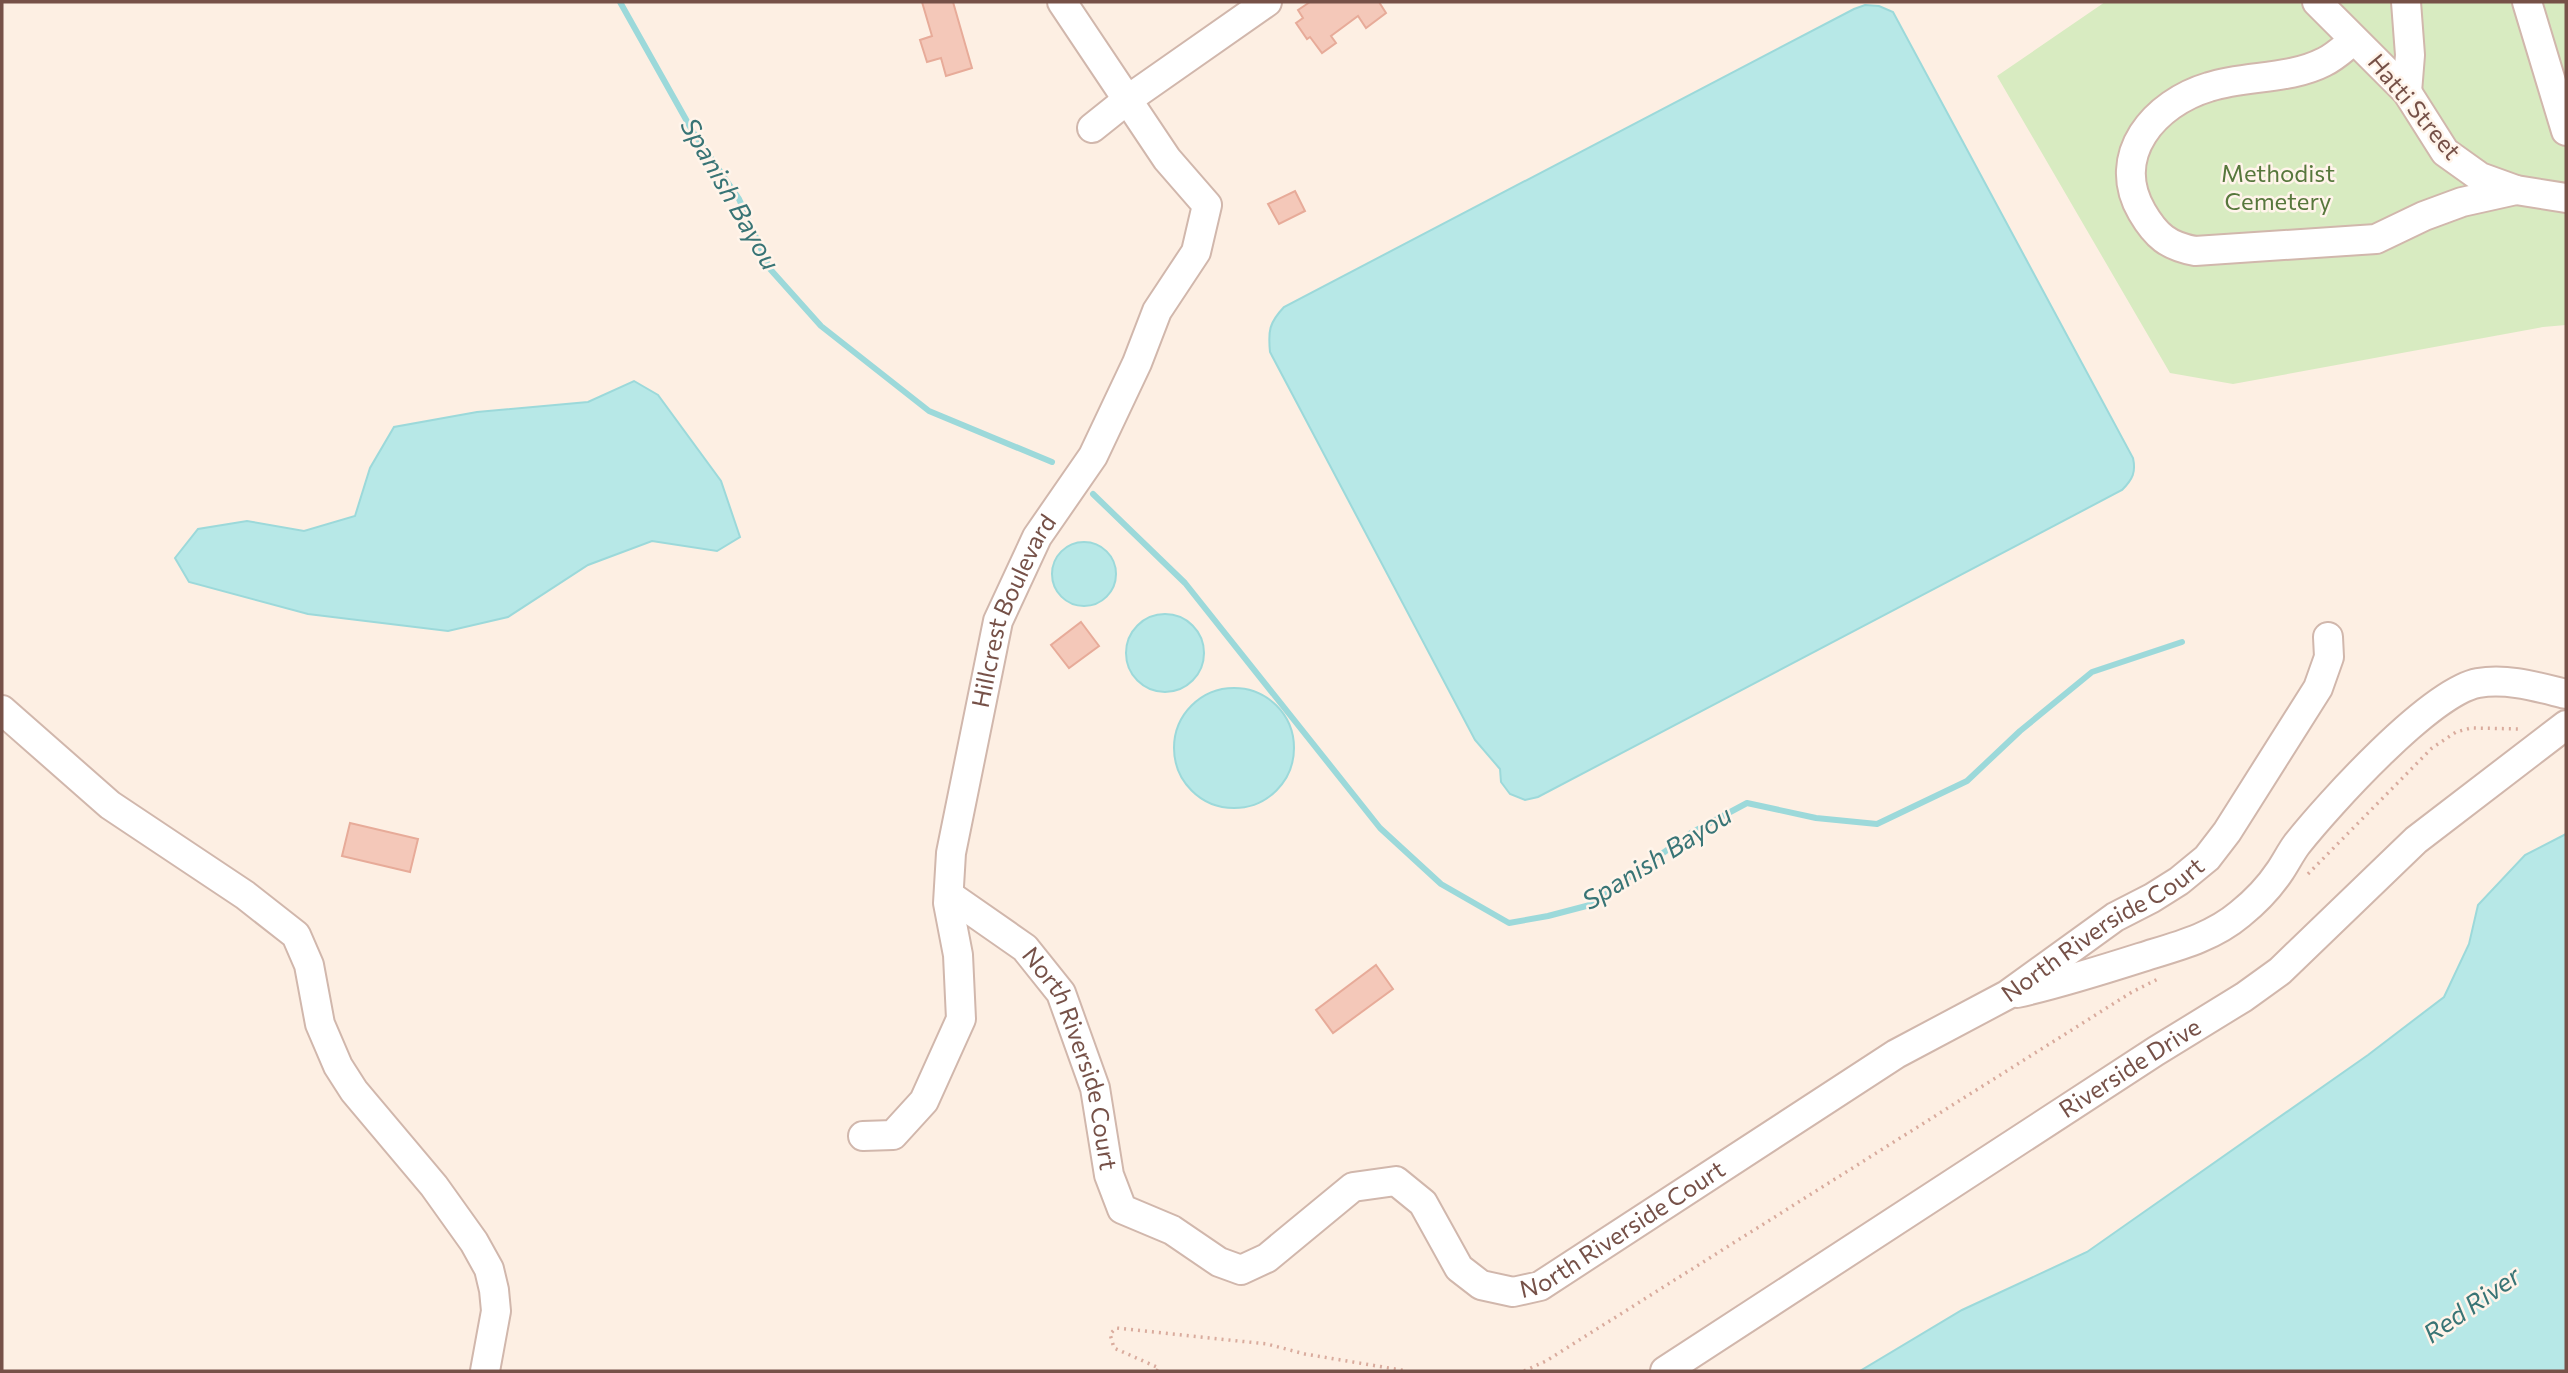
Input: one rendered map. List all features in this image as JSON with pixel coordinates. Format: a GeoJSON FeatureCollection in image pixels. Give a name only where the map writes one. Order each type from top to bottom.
{"type":"FeatureCollection","features":[{"type":"Feature","properties":{"kind":"street","name":"Hillcrest Boulevard"},"geometry":{"type":"LineString","coordinates":[[863,1136],[893,1135],[924,1101],[961,1019],[958,954],[948,895],[951,853],[998,621],[1037,537],[1093,456],[1137,363],[1157,312],[1196,252],[1205,217],[1207,205],[1167,159],[1062,2]]}},
{"type":"Feature","properties":{"kind":"street"},"geometry":{"type":"LineString","coordinates":[[1092,128],[1267,2]]}},
{"type":"Feature","properties":{"kind":"street","name":"Hatti Street"},"geometry":{"type":"LineString","coordinates":[[2317,2],[2407,92],[2445,152],[2480,177],[2516,190],[2566,198]]}},
{"type":"Feature","properties":{"kind":"street"},"geometry":{"type":"LineString","coordinates":[[2406,2],[2410,55],[2407,92]]}},
{"type":"Feature","properties":{"kind":"street"},"geometry":{"type":"LineString","coordinates":[[2527,2],[2566,131]]}},
{"type":"Feature","properties":{"kind":"street"},"geometry":{"type":"LineString","coordinates":[[2354,40],[2325,62],[2296,71],[2210,86],[2178,100],[2152,122],[2136,143],[2131,161],[2131,179],[2141,210],[2158,235],[2175,247],[2195,251],[2376,239],[2462,201],[2516,190]]}},
{"type":"Feature","properties":{"kind":"street","name":"North Riverside Court"},"geometry":{"type":"LineString","coordinates":[[948,895],[1025,948],[1061,993],[1095,1088],[1109,1175],[1122,1209],[1172,1230],[1219,1262],[1241,1270],[1267,1258],[1353,1187],[1396,1181],[1423,1203],[1459,1268],[1481,1285],[1513,1292],[1540,1286],[1896,1054],[2007,995],[2115,917],[2179,881],[2207,858],[2227,832],[2318,688],[2329,657],[2328,637]]}},
{"type":"Feature","properties":{"kind":"street"},"geometry":{"type":"LineString","coordinates":[[2007,995],[2076,980],[2189,943],[2219,929],[2241,913],[2262,892],[2279,873],[2294,848],[2342,792],[2418,719],[2455,694],[2474,684],[2507,681],[2566,694]]}},
{"type":"Feature","properties":{"kind":"street"},"geometry":{"type":"LineString","coordinates":[[2,710],[110,805],[245,895],[296,935],[305,952],[320,1024],[338,1066],[354,1091],[434,1186],[474,1242],[489,1269],[496,1311],[485,1371]]}},
{"type":"Feature","properties":{"kind":"street","name":"Riverside Drive"},"geometry":{"type":"LineString","coordinates":[[1665,1371],[2156,1051],[2244,997],[2280,971],[2416,841],[2566,726]]}},
{"type":"Feature","properties":{"kind":"path"},"geometry":{"type":"LineString","coordinates":[[2301,882],[2432,748],[2456,732],[2471,728],[2524,729]]}},
{"type":"Feature","properties":{"kind":"path"},"geometry":{"type":"LineString","coordinates":[[1524,1371],[1546,1361],[2132,992],[2167,975]]}},
{"type":"Feature","properties":{"kind":"path"},"geometry":{"type":"LineString","coordinates":[[1157,1371],[1159,1368],[1114,1348],[1110,1334],[1116,1328],[1268,1344],[1305,1354],[1407,1371]]}},
{"type":"Feature","properties":{"kind":"green space","name":"Methodist Cemetery"},"geometry":{"type":"Polygon","coordinates":[[[2105,2],[2566,2],[2566,325],[2233,384],[2170,373],[1997,76],[2105,2]]]}},
{"type":"Feature","properties":{"kind":"water"},"geometry":{"type":"Polygon","coordinates":[[[1865,5],[1879,6],[1893,12],[2133,458],[2133,475],[2122,490],[1538,797],[1525,800],[1510,794],[1501,782],[1500,769],[1475,740],[1270,352],[1272,323],[1284,307],[1865,5]]]}},
{"type":"Feature","properties":{"kind":"water"},"geometry":{"type":"Polygon","coordinates":[[[634,381],[658,395],[721,481],[740,537],[717,551],[652,541],[588,565],[508,617],[448,631],[308,614],[189,582],[175,558],[198,529],[247,521],[304,531],[355,516],[370,468],[394,427],[477,412],[588,402],[634,381]]]}},
{"type":"Feature","properties":{"kind":"water"},"geometry":{"type":"Polygon","coordinates":[[[1078,542],[1090,542],[1107,551],[1114,562],[1114,586],[1107,597],[1090,606],[1078,606],[1066,601],[1057,592],[1052,580],[1052,568],[1057,556],[1066,547],[1078,542]]]}},
{"type":"Feature","properties":{"kind":"water"},"geometry":{"type":"Polygon","coordinates":[[[1157,614],[1173,614],[1187,620],[1198,631],[1204,645],[1204,661],[1198,675],[1187,686],[1173,692],[1157,692],[1143,686],[1132,675],[1126,661],[1126,645],[1132,631],[1143,620],[1157,614]]]}},
{"type":"Feature","properties":{"kind":"water"},"geometry":{"type":"Polygon","coordinates":[[[1234,688],[1257,692],[1277,705],[1290,725],[1294,748],[1290,771],[1277,791],[1257,804],[1234,808],[1211,804],[1191,791],[1178,771],[1174,748],[1178,725],[1191,705],[1211,692],[1234,688]]]}},
{"type":"Feature","properties":{"kind":"water","name":"Red River"},"geometry":{"type":"Polygon","coordinates":[[[2566,834],[2566,1371],[1860,1371],[1962,1310],[2087,1252],[2368,1055],[2444,997],[2469,944],[2478,905],[2525,855],[2566,834]]]}},
{"type":"Feature","properties":{"kind":"building"},"geometry":{"type":"Polygon","coordinates":[[[922,2],[953,2],[972,68],[946,76],[941,58],[927,62],[920,40],[932,36],[922,2]]]}},
{"type":"Feature","properties":{"kind":"building"},"geometry":{"type":"Polygon","coordinates":[[[1310,2],[1379,2],[1386,13],[1366,28],[1358,16],[1331,36],[1336,43],[1322,53],[1310,37],[1307,39],[1296,23],[1303,18],[1298,10],[1310,2]]]}},
{"type":"Feature","properties":{"kind":"building"},"geometry":{"type":"Polygon","coordinates":[[[1295,191],[1305,211],[1279,224],[1268,204],[1295,191]]]}},
{"type":"Feature","properties":{"kind":"building"},"geometry":{"type":"Polygon","coordinates":[[[1081,622],[1099,646],[1069,668],[1051,645],[1081,622]]]}},
{"type":"Feature","properties":{"kind":"building"},"geometry":{"type":"Polygon","coordinates":[[[350,823],[418,839],[410,872],[342,856],[350,823]]]}},
{"type":"Feature","properties":{"kind":"building"},"geometry":{"type":"Polygon","coordinates":[[[1376,965],[1393,989],[1333,1033],[1316,1010],[1376,965]]]}},
{"type":"Feature","properties":{"kind":"waterway","name":"Spanish Bayou"},"geometry":{"type":"LineString","coordinates":[[620,2],[693,132],[739,199],[770,269],[821,326],[929,411],[1052,462]]}},
{"type":"Feature","properties":{"kind":"waterway","name":"Spanish Bayou"},"geometry":{"type":"LineString","coordinates":[[1093,494],[1185,583],[1380,828],[1441,884],[1509,923],[1590,905],[1691,833],[1747,803],[1816,818],[1877,824],[1967,781],[2020,731],[2092,672],[2182,642]]}}]}
